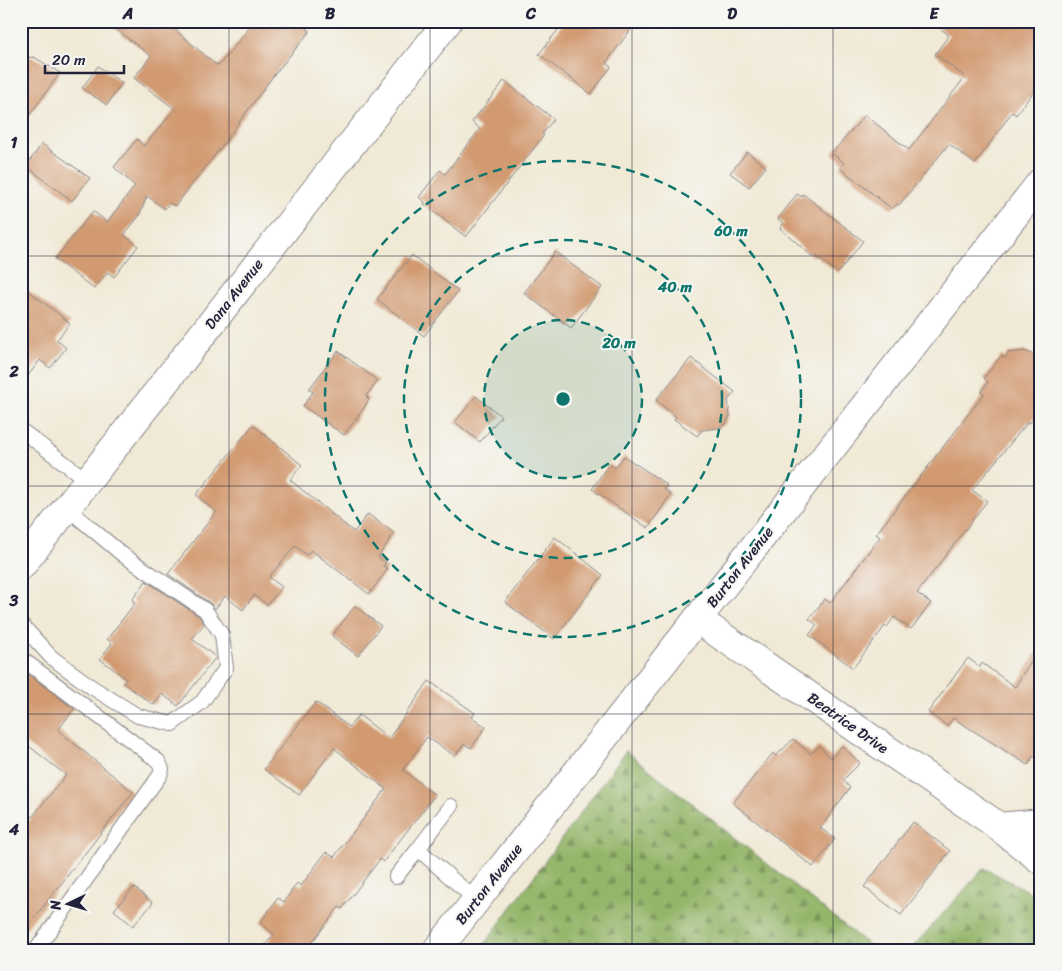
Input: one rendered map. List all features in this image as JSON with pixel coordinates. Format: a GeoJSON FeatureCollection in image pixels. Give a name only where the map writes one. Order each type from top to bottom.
{"type":"FeatureCollection","features":[{"type":"Feature","properties":{"kind":"street","name":"Dana Avenue"},"geometry":{"type":"LineString","coordinates":[[21,566],[448,21]]}},
{"type":"Feature","properties":{"kind":"street","name":"Burton Avenue"},"geometry":{"type":"LineString","coordinates":[[437,950],[1041,182]]}},
{"type":"Feature","properties":{"kind":"street","name":"Beatrice Drive"},"geometry":{"type":"LineString","coordinates":[[698,619],[999,828],[1041,860]]}},
{"type":"Feature","properties":{"kind":"street"},"geometry":{"type":"LineString","coordinates":[[999,828],[1041,823]]}},
{"type":"Feature","properties":{"kind":"lane"},"geometry":{"type":"LineString","coordinates":[[21,430],[88,481]]}},
{"type":"Feature","properties":{"kind":"lane"},"geometry":{"type":"LineString","coordinates":[[21,624],[51,657],[93,688],[138,716],[172,724],[202,702],[226,668],[222,635],[205,610],[123,555],[67,508]]}},
{"type":"Feature","properties":{"kind":"lane"},"geometry":{"type":"LineString","coordinates":[[21,658],[158,761],[162,769],[160,775],[36,950]]}},
{"type":"Feature","properties":{"kind":"lane"},"geometry":{"type":"LineString","coordinates":[[396,877],[451,806]]}},
{"type":"Feature","properties":{"kind":"lane"},"geometry":{"type":"LineString","coordinates":[[418,849],[476,900]]}},
{"type":"Feature","properties":{"kind":"green space"},"geometry":{"type":"Polygon","coordinates":[[[626,751],[875,950],[480,950],[626,751]]]}},
{"type":"Feature","properties":{"kind":"green space"},"geometry":{"type":"Polygon","coordinates":[[[984,868],[1041,898],[1041,950],[910,950],[984,868]]]}},
{"type":"Feature","properties":{"kind":"building"},"geometry":{"type":"Polygon","coordinates":[[[105,21],[165,21],[215,64],[219,65],[255,21],[298,21],[310,31],[270,80],[175,206],[169,203],[165,209],[147,196],[139,216],[124,235],[138,246],[114,277],[108,272],[94,289],[55,259],[93,211],[107,222],[135,186],[114,167],[137,139],[144,146],[175,109],[134,78],[151,56],[105,21]]]}},
{"type":"Feature","properties":{"kind":"building"},"geometry":{"type":"Polygon","coordinates":[[[565,21],[637,21],[606,63],[611,67],[591,94],[539,54],[565,21]]]}},
{"type":"Feature","properties":{"kind":"building"},"geometry":{"type":"Polygon","coordinates":[[[930,21],[1041,21],[1041,82],[1016,115],[1012,112],[975,164],[949,144],[899,205],[897,204],[892,209],[840,168],[844,163],[832,153],[865,115],[909,150],[965,77],[935,54],[949,35],[930,21]]]}},
{"type":"Feature","properties":{"kind":"building"},"geometry":{"type":"Polygon","coordinates":[[[34,57],[60,73],[21,127],[21,58],[34,57]]]}},
{"type":"Feature","properties":{"kind":"building"},"geometry":{"type":"Polygon","coordinates":[[[98,66],[122,83],[107,105],[82,88],[98,66]]]}},
{"type":"Feature","properties":{"kind":"building"},"geometry":{"type":"Polygon","coordinates":[[[504,81],[554,119],[542,134],[544,135],[466,237],[424,204],[425,202],[419,197],[440,170],[445,174],[480,129],[472,122],[504,81]]]}},
{"type":"Feature","properties":{"kind":"building"},"geometry":{"type":"Polygon","coordinates":[[[42,144],[90,178],[72,201],[26,166],[42,144]]]}},
{"type":"Feature","properties":{"kind":"building"},"geometry":{"type":"Polygon","coordinates":[[[747,152],[766,167],[749,187],[730,173],[747,152]]]}},
{"type":"Feature","properties":{"kind":"building"},"geometry":{"type":"Polygon","coordinates":[[[797,194],[801,197],[803,194],[863,241],[838,273],[815,255],[813,257],[780,228],[784,223],[778,219],[797,194]]]}},
{"type":"Feature","properties":{"kind":"building"},"geometry":{"type":"Polygon","coordinates":[[[555,252],[602,287],[571,328],[524,293],[555,252]]]}},
{"type":"Feature","properties":{"kind":"building"},"geometry":{"type":"Polygon","coordinates":[[[412,255],[458,291],[424,336],[377,299],[412,255]]]}},
{"type":"Feature","properties":{"kind":"building"},"geometry":{"type":"Polygon","coordinates":[[[21,285],[70,323],[57,340],[66,348],[50,368],[40,360],[21,385],[21,285]]]}},
{"type":"Feature","properties":{"kind":"building"},"geometry":{"type":"Polygon","coordinates":[[[338,351],[378,381],[366,396],[369,399],[364,408],[344,435],[303,406],[313,392],[309,389],[338,351]]]}},
{"type":"Feature","properties":{"kind":"building"},"geometry":{"type":"Polygon","coordinates":[[[1025,351],[1032,354],[1037,360],[1037,375],[1041,378],[1041,409],[972,490],[987,501],[917,593],[931,603],[911,629],[894,617],[853,668],[809,635],[817,625],[809,619],[825,599],[830,603],[880,537],[876,534],[984,394],[981,392],[988,382],[984,378],[1001,356],[1005,358],[1008,353],[1025,351]]]}},
{"type":"Feature","properties":{"kind":"building"},"geometry":{"type":"Polygon","coordinates":[[[691,358],[735,392],[728,400],[730,415],[726,424],[718,428],[702,430],[697,436],[674,419],[676,417],[656,400],[691,358]]]}},
{"type":"Feature","properties":{"kind":"building"},"geometry":{"type":"Polygon","coordinates":[[[476,396],[501,416],[480,442],[455,422],[476,396]]]}},
{"type":"Feature","properties":{"kind":"building"},"geometry":{"type":"Polygon","coordinates":[[[253,425],[302,465],[290,480],[354,532],[368,514],[394,533],[378,557],[386,563],[383,566],[388,569],[369,594],[311,550],[307,555],[295,546],[269,577],[282,587],[267,605],[254,595],[243,610],[225,596],[215,609],[210,603],[168,574],[216,512],[196,495],[253,425]]]}},
{"type":"Feature","properties":{"kind":"building"},"geometry":{"type":"Polygon","coordinates":[[[624,456],[667,485],[664,489],[671,494],[648,528],[592,489],[609,464],[615,468],[624,456]]]}},
{"type":"Feature","properties":{"kind":"building"},"geometry":{"type":"Polygon","coordinates":[[[555,537],[603,575],[554,639],[505,602],[555,537]]]}},
{"type":"Feature","properties":{"kind":"building"},"geometry":{"type":"Polygon","coordinates":[[[146,581],[199,616],[204,624],[192,639],[216,657],[178,706],[162,694],[154,705],[123,683],[126,679],[100,659],[112,643],[107,639],[135,603],[132,600],[146,581]]]}},
{"type":"Feature","properties":{"kind":"building"},"geometry":{"type":"Polygon","coordinates":[[[355,606],[381,626],[358,656],[332,636],[355,606]]]}},
{"type":"Feature","properties":{"kind":"building"},"geometry":{"type":"Polygon","coordinates":[[[1041,645],[1041,761],[1033,756],[1028,765],[953,718],[947,726],[928,712],[968,658],[980,667],[982,663],[1015,687],[1041,645]]]}},
{"type":"Feature","properties":{"kind":"building"},"geometry":{"type":"Polygon","coordinates":[[[21,669],[74,709],[58,730],[133,792],[21,935],[21,831],[66,775],[21,740],[21,669]]]}},
{"type":"Feature","properties":{"kind":"building"},"geometry":{"type":"Polygon","coordinates":[[[429,681],[475,713],[472,717],[486,727],[471,748],[464,744],[455,756],[427,737],[403,770],[435,795],[383,862],[380,859],[342,909],[339,907],[306,950],[261,950],[274,934],[260,923],[278,898],[284,902],[297,883],[301,886],[326,852],[334,857],[386,789],[334,748],[299,795],[264,769],[316,702],[349,727],[359,715],[389,738],[429,681]]]}},
{"type":"Feature","properties":{"kind":"building"},"geometry":{"type":"Polygon","coordinates":[[[793,739],[811,754],[819,746],[831,758],[842,746],[860,763],[843,780],[850,788],[820,828],[835,839],[813,867],[733,803],[773,753],[776,756],[793,739]]]}},
{"type":"Feature","properties":{"kind":"building"},"geometry":{"type":"Polygon","coordinates":[[[913,822],[950,851],[901,915],[864,887],[913,822]]]}},
{"type":"Feature","properties":{"kind":"building"},"geometry":{"type":"Polygon","coordinates":[[[134,887],[153,903],[133,926],[114,910],[134,887]]]}}]}
